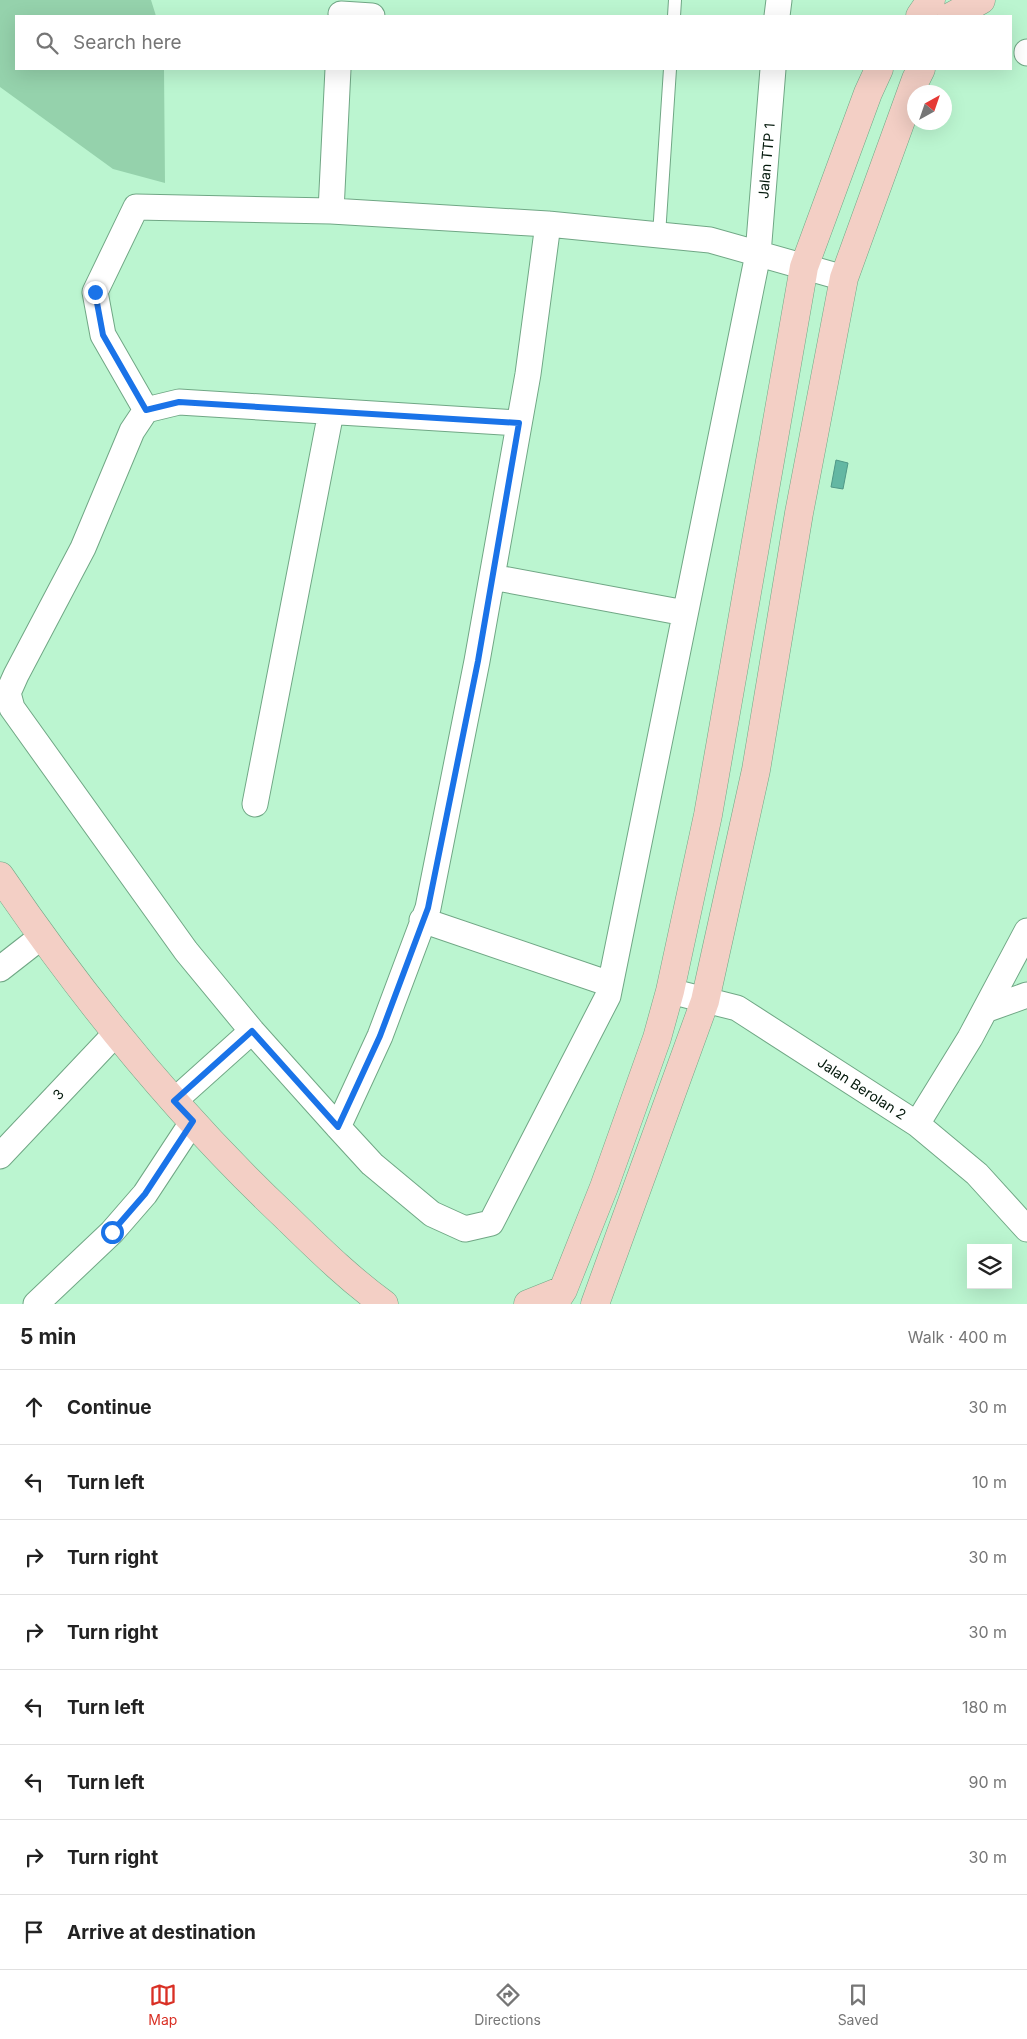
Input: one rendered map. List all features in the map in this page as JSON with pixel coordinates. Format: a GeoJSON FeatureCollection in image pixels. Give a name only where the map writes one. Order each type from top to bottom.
{"type":"FeatureCollection","features":[{"type":"Feature","properties":{"kind":"main road"},"geometry":{"type":"LineString","coordinates":[[902,15],[910,0]]}},
{"type":"Feature","properties":{"kind":"main road"},"geometry":{"type":"LineString","coordinates":[[921,15],[931,0]]}},
{"type":"Feature","properties":{"kind":"main road"},"geometry":{"type":"LineString","coordinates":[[950,15],[957,0]]}},
{"type":"Feature","properties":{"kind":"main road"},"geometry":{"type":"LineString","coordinates":[[952,15],[980,0]]}},
{"type":"Feature","properties":{"kind":"main road"},"geometry":{"type":"LineString","coordinates":[[528,1304],[559,1297],[608,1178],[657,1038],[670,991],[708,815],[804,267],[874,81],[883,70]]}},
{"type":"Feature","properties":{"kind":"main road"},"geometry":{"type":"LineString","coordinates":[[596,1303],[705,1001],[756,770],[799,513],[844,278],[920,70]]}},
{"type":"Feature","properties":{"kind":"main road"},"geometry":{"type":"LineString","coordinates":[[0,876],[41,937],[174,1101],[242,1175],[337,1266],[380,1301]]}},
{"type":"Feature","properties":{"kind":"street"},"geometry":{"type":"LineString","coordinates":[[777,15],[779,0]]}},
{"type":"Feature","properties":{"kind":"street"},"geometry":{"type":"LineString","coordinates":[[341,10],[367,15]]}},
{"type":"Feature","properties":{"kind":"street"},"geometry":{"type":"LineString","coordinates":[[332,212],[338,70]]}},
{"type":"Feature","properties":{"kind":"street","name":"Jalan TTP 1"},"geometry":{"type":"LineString","coordinates":[[338,1127],[372,1164],[432,1214],[465,1229],[491,1223],[608,996],[758,254],[773,70]]}},
{"type":"Feature","properties":{"kind":"street"},"geometry":{"type":"LineString","coordinates":[[146,410],[103,335],[95,292],[136,207],[332,212],[548,224],[710,240],[844,278]]}},
{"type":"Feature","properties":{"kind":"street"},"geometry":{"type":"LineString","coordinates":[[519,423],[179,402],[146,410],[132,431],[84,548],[8,693],[12,708],[180,943],[252,1031],[338,1127],[380,1036],[428,908],[478,661],[528,374],[548,224]]}},
{"type":"Feature","properties":{"kind":"street"},"geometry":{"type":"LineString","coordinates":[[255,804],[331,412]]}},
{"type":"Feature","properties":{"kind":"street"},"geometry":{"type":"LineString","coordinates":[[492,577],[685,612]]}},
{"type":"Feature","properties":{"kind":"street"},"geometry":{"type":"LineString","coordinates":[[422,920],[610,984]]}},
{"type":"Feature","properties":{"kind":"street"},"geometry":{"type":"LineString","coordinates":[[917,1124],[970,1038],[1027,931]]}},
{"type":"Feature","properties":{"kind":"street"},"geometry":{"type":"LineString","coordinates":[[0,969],[41,937]]}},
{"type":"Feature","properties":{"kind":"street","name":"Jalan Berolan 2"},"geometry":{"type":"LineString","coordinates":[[670,991],[737,1008],[917,1124],[977,1174],[1015,1200],[1027,1229]]}},
{"type":"Feature","properties":{"kind":"street"},"geometry":{"type":"LineString","coordinates":[[985,1010],[1027,995]]}},
{"type":"Feature","properties":{"kind":"street"},"geometry":{"type":"LineString","coordinates":[[174,1101],[252,1031]]}},
{"type":"Feature","properties":{"kind":"street","name":"3"},"geometry":{"type":"LineString","coordinates":[[0,1156],[117,1032]]}},
{"type":"Feature","properties":{"kind":"street"},"geometry":{"type":"LineString","coordinates":[[36,1304],[112,1232],[145,1194],[193,1121]]}},
{"type":"Feature","properties":{"kind":"lane"},"geometry":{"type":"LineString","coordinates":[[674,15],[675,0]]}},
{"type":"Feature","properties":{"kind":"lane"},"geometry":{"type":"LineString","coordinates":[[659,235],[670,70]]}},
{"type":"Feature","properties":{"kind":"green space"},"geometry":{"type":"Polygon","coordinates":[[[0,0],[151,0],[156,15],[15,15],[15,70],[164,70],[165,183],[113,169],[0,87],[0,0]]]}},
{"type":"Feature","properties":{"kind":"building"},"geometry":{"type":"Polygon","coordinates":[[[836,460],[848,463],[843,489],[831,487],[836,460]]]}},
{"type":"Feature","properties":{"kind":"route"},"geometry":{"type":"LineString","coordinates":[[95,292],[103,335],[146,410],[179,402],[519,423],[478,661],[428,908],[380,1036],[338,1127],[252,1031],[174,1101],[193,1121],[145,1194],[112,1232]]}}]}
